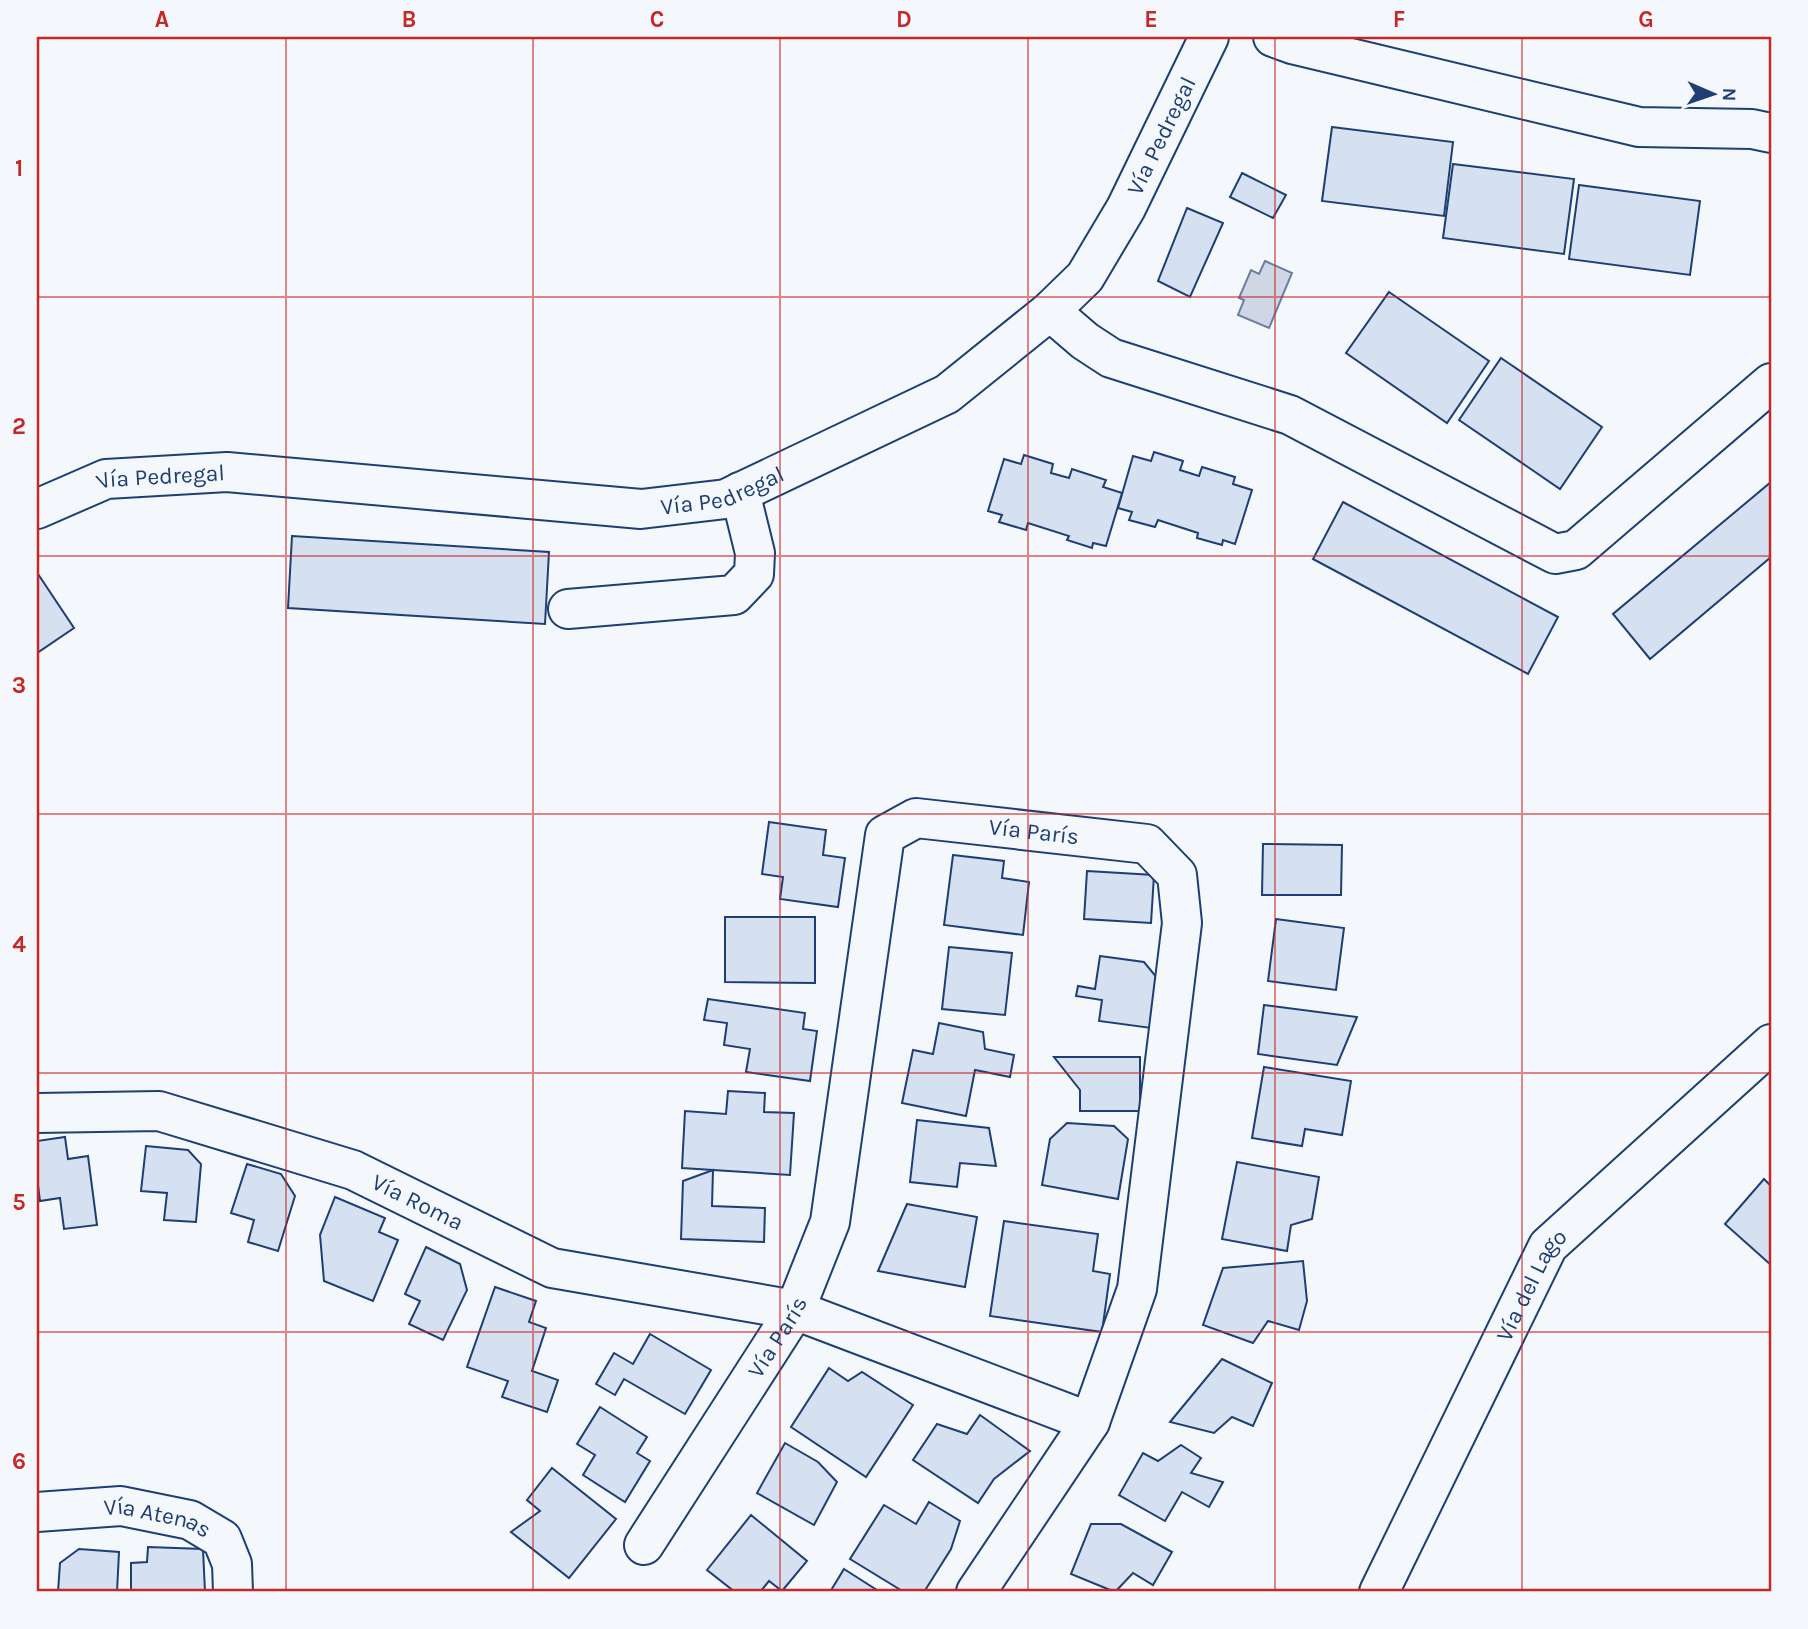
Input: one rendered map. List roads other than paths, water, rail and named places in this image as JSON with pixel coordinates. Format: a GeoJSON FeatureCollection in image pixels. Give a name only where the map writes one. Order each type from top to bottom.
{"type":"FeatureCollection","features":[{"type":"Feature","properties":{"kind":"street","name":"Vía Pedregal"},"geometry":{"type":"LineString","coordinates":[[37,509],[106,479],[227,472],[640,509],[726,499],[947,394],[1050,311],[1085,277],[1126,208],[1209,37]]}},
{"type":"Feature","properties":{"kind":"street"},"geometry":{"type":"LineString","coordinates":[[1273,37],[1292,44],[1639,127],[1752,129],[1771,132]]}},
{"type":"Feature","properties":{"kind":"street"},"geometry":{"type":"LineString","coordinates":[[1050,311],[1111,358],[1290,415],[1555,554],[1576,550],[1771,383]]}},
{"type":"Feature","properties":{"kind":"street"},"geometry":{"type":"LineString","coordinates":[[568,608],[734,594],[754,574],[755,553],[740,492]]}},
{"type":"Feature","properties":{"kind":"street","name":"Vía París"},"geometry":{"type":"LineString","coordinates":[[643,1545],[795,1310],[830,1222],[885,835],[916,818],[1147,844],[1177,875],[1182,923],[1137,1289],[1090,1422],[976,1592]]}},
{"type":"Feature","properties":{"kind":"street","name":"Vía del Lago"},"geometry":{"type":"LineString","coordinates":[[1378,1592],[1548,1247],[1771,1044]]}},
{"type":"Feature","properties":{"kind":"street","name":"Vía Roma"},"geometry":{"type":"LineString","coordinates":[[37,1113],[159,1111],[353,1170],[552,1268],[795,1310],[1090,1422]]}},
{"type":"Feature","properties":{"kind":"street","name":"Vía Atenas"},"geometry":{"type":"LineString","coordinates":[[37,1512],[121,1506],[190,1520],[222,1539],[232,1564],[233,1592]]}}]}
